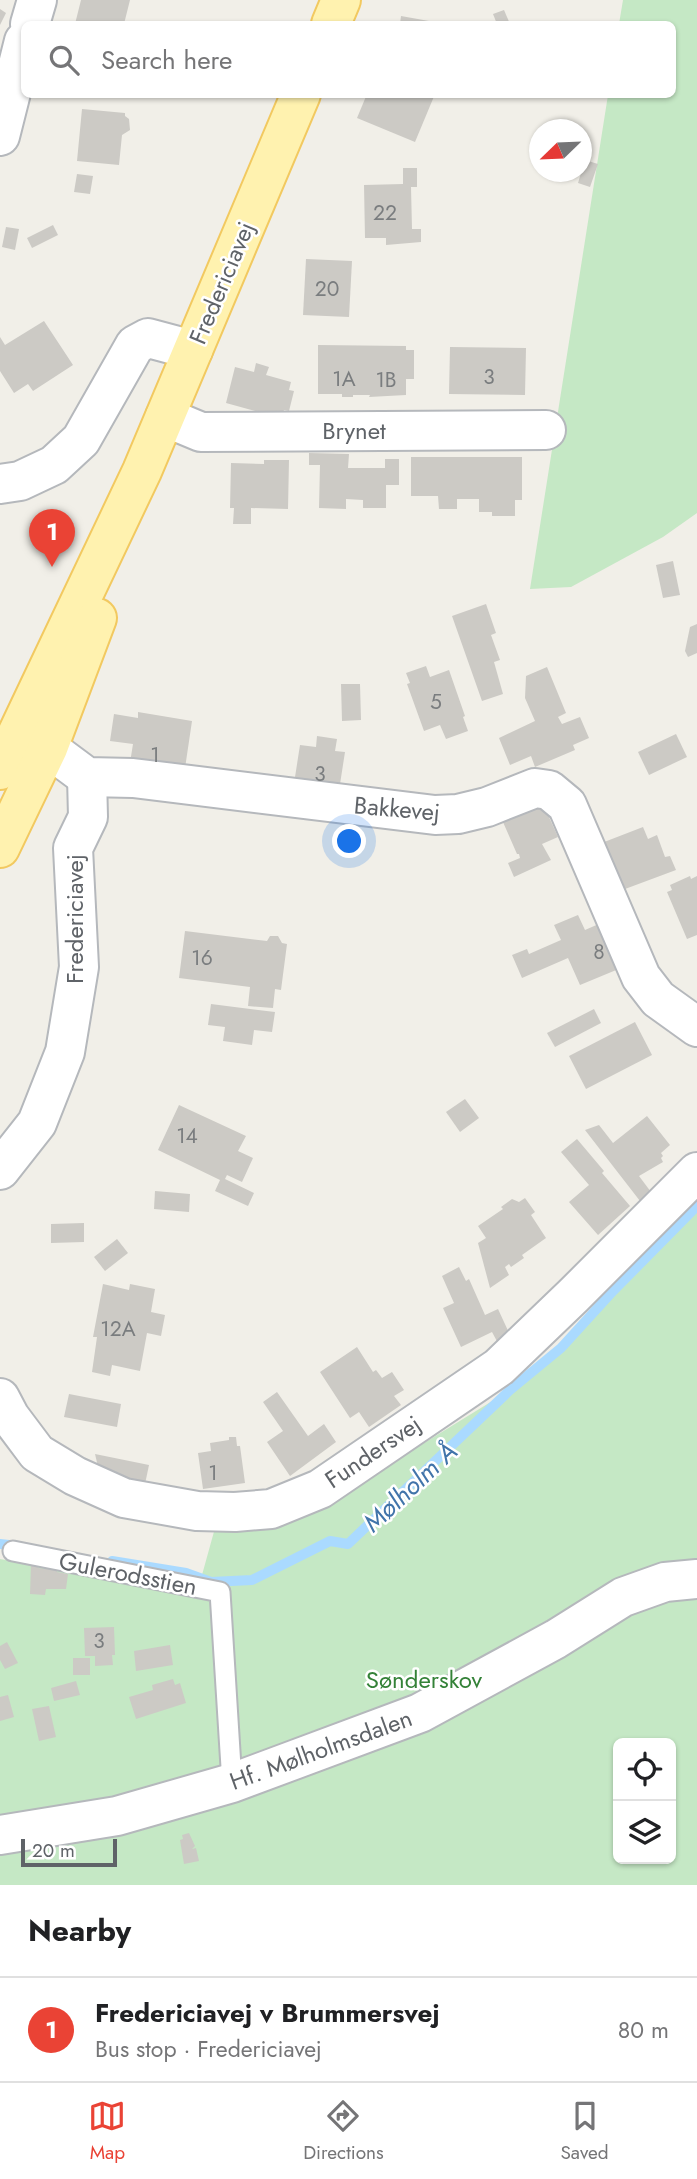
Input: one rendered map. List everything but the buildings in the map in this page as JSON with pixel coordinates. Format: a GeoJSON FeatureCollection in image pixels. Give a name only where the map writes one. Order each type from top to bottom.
{"type":"FeatureCollection","features":[{"type":"Feature","properties":{"kind":"main road"},"geometry":{"type":"LineString","coordinates":[[332,21],[341,0]]}},
{"type":"Feature","properties":{"kind":"main road","name":"Fredericiavej"},"geometry":{"type":"LineString","coordinates":[[0,770],[142,471],[299,98]]}},
{"type":"Feature","properties":{"kind":"main road","name":"Fredericiavej"},"geometry":{"type":"LineString","coordinates":[[0,848],[9,807],[48,748],[96,620],[142,471]]}},
{"type":"Feature","properties":{"kind":"street"},"geometry":{"type":"LineString","coordinates":[[31,21],[37,0]]}},
{"type":"Feature","properties":{"kind":"street"},"geometry":{"type":"LineString","coordinates":[[0,136],[21,53]]}},
{"type":"Feature","properties":{"kind":"street"},"geometry":{"type":"LineString","coordinates":[[0,484],[20,481],[54,465],[81,440],[135,345],[148,338],[194,351]]}},
{"type":"Feature","properties":{"kind":"street","name":"Brynet"},"geometry":{"type":"LineString","coordinates":[[165,417],[201,432],[546,430]]}},
{"type":"Feature","properties":{"kind":"street"},"geometry":{"type":"LineString","coordinates":[[48,748],[87,777]]}},
{"type":"Feature","properties":{"kind":"street","name":"Bakkevej"},"geometry":{"type":"LineString","coordinates":[[87,777],[133,778],[435,816],[487,807],[535,788],[549,790],[567,804],[641,977],[658,999],[697,1027]]}},
{"type":"Feature","properties":{"kind":"street","name":"Fredericiavej"},"geometry":{"type":"LineString","coordinates":[[0,1170],[37,1123],[65,1052],[79,967],[72,848],[88,817],[87,777]]}},
{"type":"Feature","properties":{"kind":"street","name":"Fundersvej"},"geometry":{"type":"LineString","coordinates":[[0,1398],[10,1417],[37,1453],[75,1476],[124,1497],[197,1511],[271,1509],[320,1489],[499,1367],[697,1172]]}},
{"type":"Feature","properties":{"kind":"street","name":"Hf. Mølholmsdalen"},"geometry":{"type":"LineString","coordinates":[[0,1835],[117,1816],[232,1783],[420,1713],[556,1639],[623,1597],[665,1582],[697,1578]]}},
{"type":"Feature","properties":{"kind":"lane","name":"Gulerodsstien"},"geometry":{"type":"LineString","coordinates":[[13,1551],[220,1592],[232,1783]]}},
{"type":"Feature","properties":{"kind":"green space"},"geometry":{"type":"Polygon","coordinates":[[[623,0],[697,0],[697,513],[663,537],[571,587],[530,589],[608,98],[676,98],[676,21],[620,21],[623,0]]]}},
{"type":"Feature","properties":{"kind":"green space","name":"Sønderskov"},"geometry":{"type":"Polygon","coordinates":[[[697,1204],[697,1885],[0,1885],[0,1559],[197,1593],[215,1528],[369,1477],[510,1390],[561,1347],[697,1204]]]}},
{"type":"Feature","properties":{"kind":"waterway","name":"Mølholm Å"},"geometry":{"type":"LineString","coordinates":[[112,1561],[186,1573],[211,1582],[252,1580],[330,1541],[348,1544],[510,1390],[561,1348],[697,1206]]}},
{"type":"Feature","properties":{"kind":"waterway","name":"Mølholm Å"},"geometry":{"type":"LineString","coordinates":[[0,1544],[18,1546]]}},
{"type":"Feature","properties":{"kind":"place","name":"Fredericiavej v Brummersvej"},"geometry":{"type":"Point","coordinates":[52,567]}}]}
